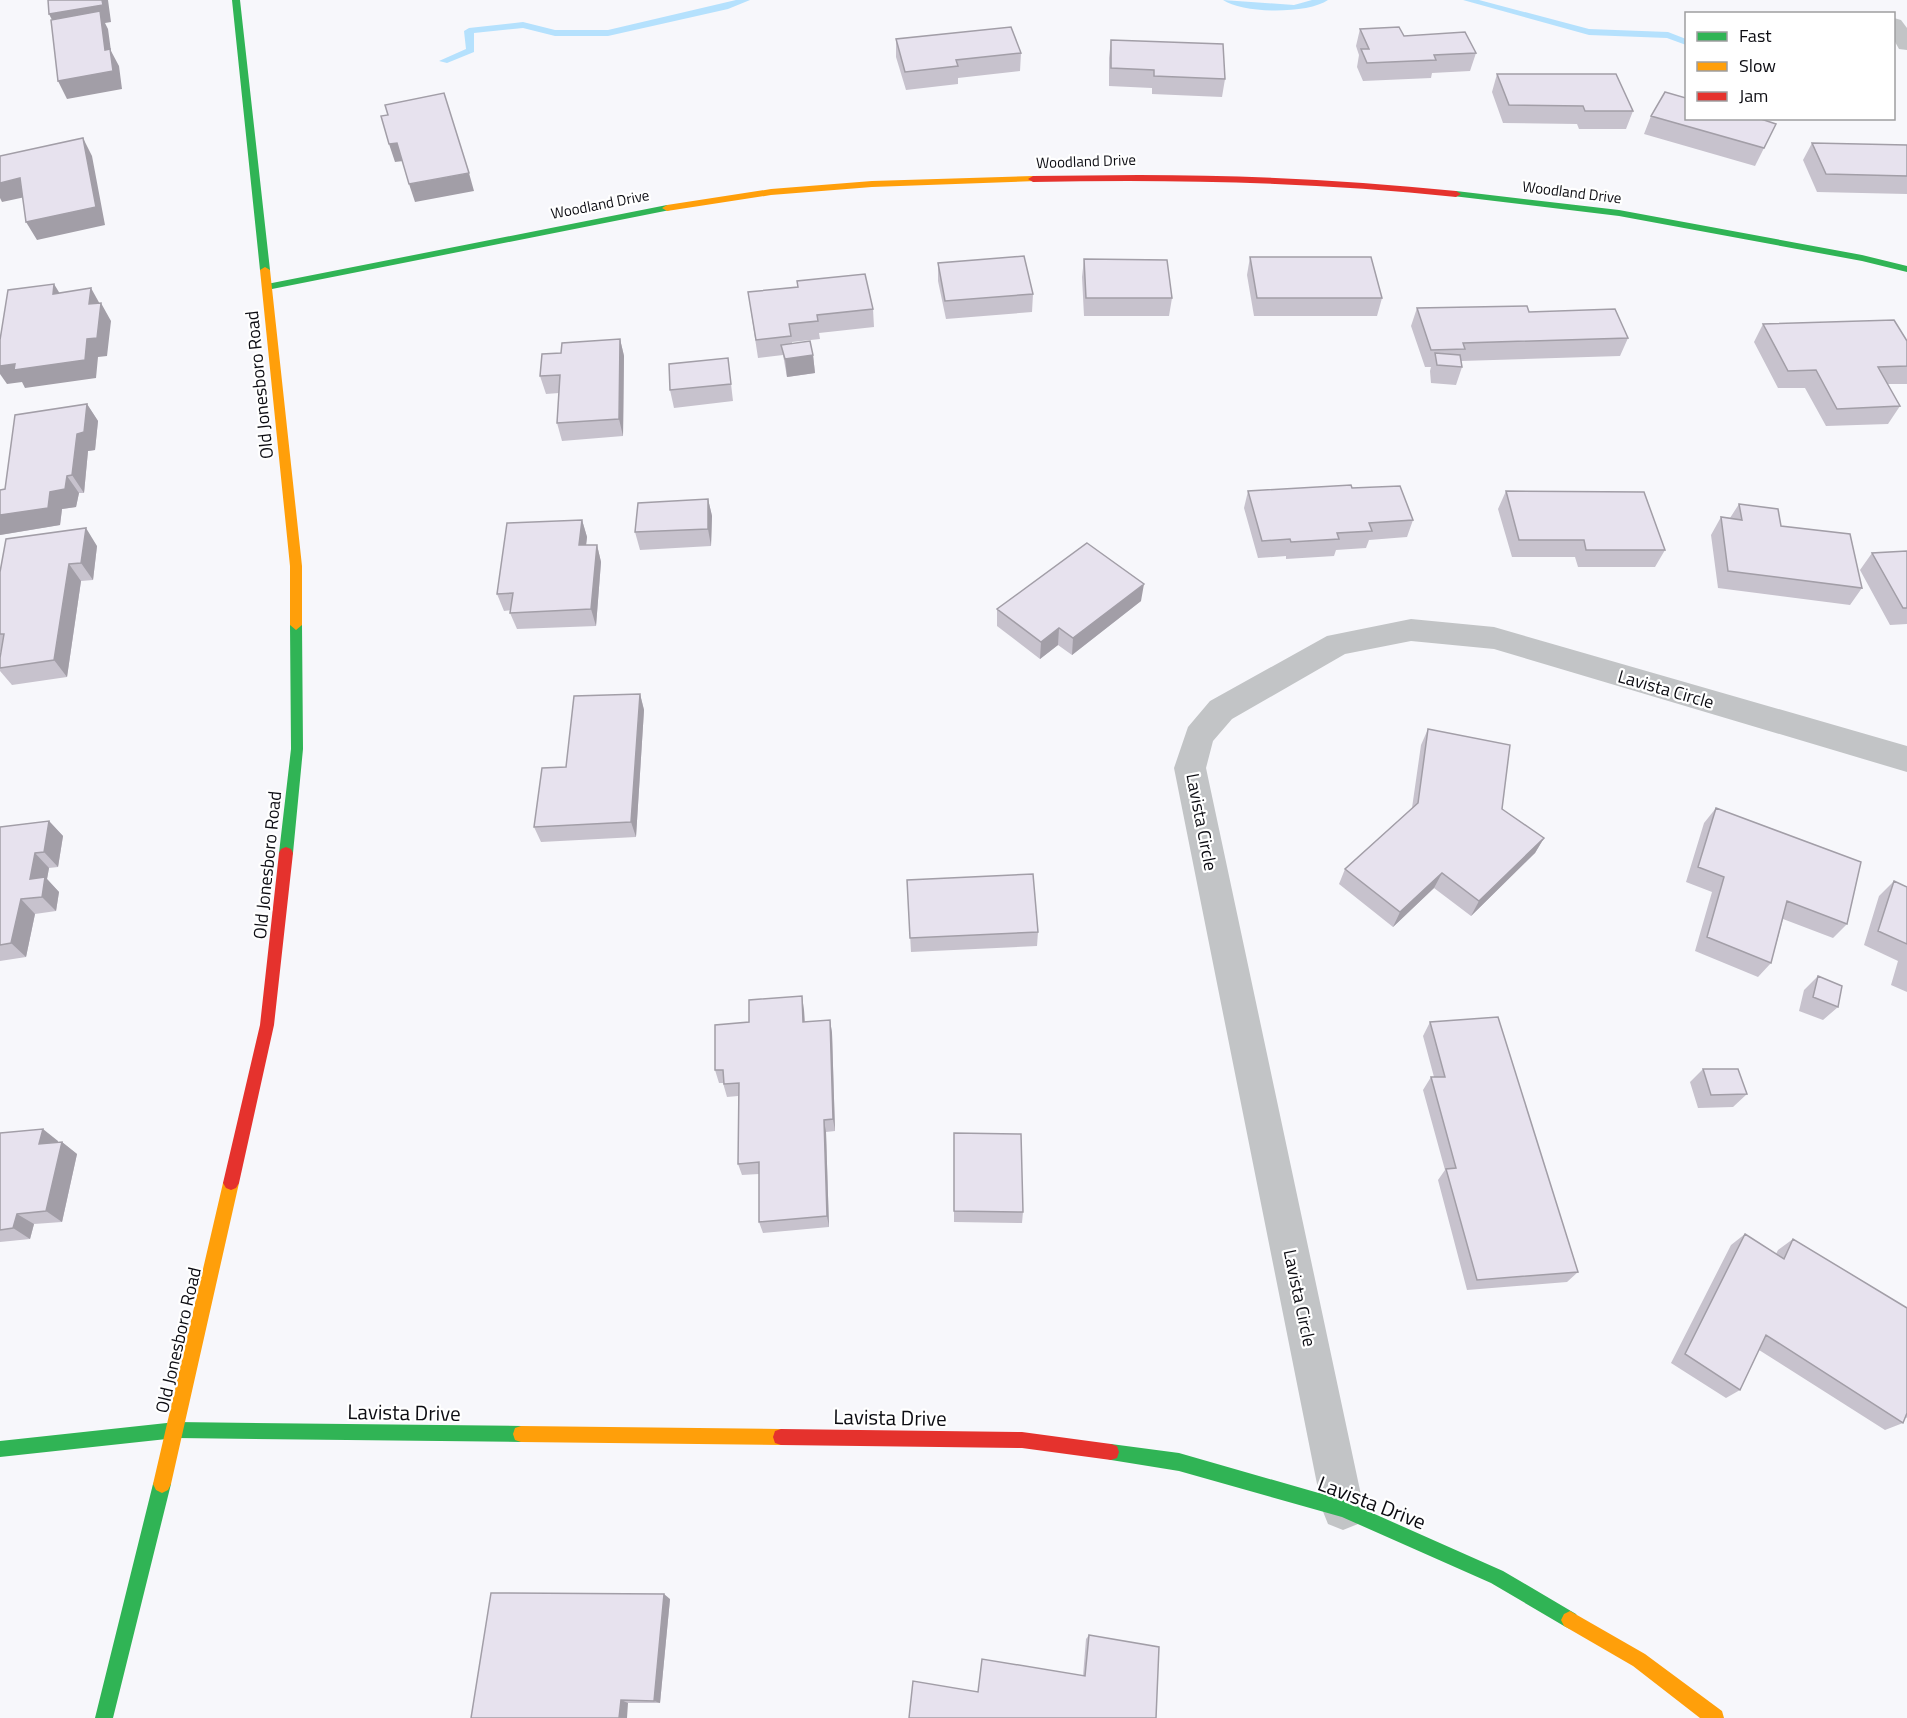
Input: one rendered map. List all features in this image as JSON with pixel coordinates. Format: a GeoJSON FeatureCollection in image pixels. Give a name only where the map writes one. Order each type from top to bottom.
{"type":"FeatureCollection","features":[{"type":"Feature","properties":{"kind":"street","name":"Old Jonesboro Road"},"geometry":{"type":"LineString","coordinates":[[104,1718],[176,1430],[267,1025],[297,749],[296,566],[236,0]]}},
{"type":"Feature","properties":{"kind":"street"},"geometry":{"type":"LineString","coordinates":[[1895,26],[1907,44]]}},
{"type":"Feature","properties":{"kind":"street","name":"Woodland Drive"},"geometry":{"type":"LineString","coordinates":[[267,287],[637,213],[771,192],[872,184],[1155,176],[1384,186],[1619,213],[1862,258],[1907,269]]}},
{"type":"Feature","properties":{"kind":"street","name":"Lavista Circle"},"geometry":{"type":"LineString","coordinates":[[1343,1509],[1190,768],[1199,736],[1221,710],[1338,644],[1411,630],[1494,638],[1907,759]]}},
{"type":"Feature","properties":{"kind":"street","name":"Lavista Drive"},"geometry":{"type":"LineString","coordinates":[[0,1449],[176,1430],[1022,1440],[1179,1462],[1343,1509],[1497,1577],[1639,1660],[1715,1718]]}},
{"type":"Feature","properties":{"kind":"building"},"geometry":{"type":"Polygon","coordinates":[[[48,0],[102,0],[103,5],[49,14],[48,0]]]}},
{"type":"Feature","properties":{"kind":"building"},"geometry":{"type":"Polygon","coordinates":[[[100,11],[105,50],[110,49],[113,71],[58,81],[51,20],[100,11]]]}},
{"type":"Feature","properties":{"kind":"building"},"geometry":{"type":"Polygon","coordinates":[[[1011,27],[1021,53],[956,60],[958,66],[905,72],[896,39],[1011,27]]]}},
{"type":"Feature","properties":{"kind":"building"},"geometry":{"type":"Polygon","coordinates":[[[1399,27],[1404,36],[1465,32],[1476,53],[1434,55],[1436,60],[1367,63],[1361,49],[1369,49],[1360,29],[1399,27]]]}},
{"type":"Feature","properties":{"kind":"building"},"geometry":{"type":"Polygon","coordinates":[[[1111,40],[1223,44],[1225,79],[1154,76],[1154,70],[1111,68],[1111,40]]]}},
{"type":"Feature","properties":{"kind":"building"},"geometry":{"type":"Polygon","coordinates":[[[1497,74],[1616,74],[1633,111],[1585,111],[1583,106],[1509,105],[1497,74]]]}},
{"type":"Feature","properties":{"kind":"building"},"geometry":{"type":"Polygon","coordinates":[[[1665,92],[1685,98],[1685,120],[1764,120],[1776,124],[1764,148],[1651,116],[1665,92]]]}},
{"type":"Feature","properties":{"kind":"building"},"geometry":{"type":"Polygon","coordinates":[[[444,93],[469,173],[409,184],[397,143],[389,144],[381,116],[388,115],[385,105],[444,93]]]}},
{"type":"Feature","properties":{"kind":"building"},"geometry":{"type":"Polygon","coordinates":[[[83,138],[96,207],[26,222],[20,178],[0,183],[0,156],[83,138]]]}},
{"type":"Feature","properties":{"kind":"building"},"geometry":{"type":"Polygon","coordinates":[[[1812,143],[1907,145],[1907,176],[1826,174],[1812,143]]]}},
{"type":"Feature","properties":{"kind":"building"},"geometry":{"type":"Polygon","coordinates":[[[1024,256],[1033,294],[945,301],[938,263],[1024,256]]]}},
{"type":"Feature","properties":{"kind":"building"},"geometry":{"type":"Polygon","coordinates":[[[1250,257],[1371,257],[1382,298],[1257,298],[1250,257]]]}},
{"type":"Feature","properties":{"kind":"building"},"geometry":{"type":"Polygon","coordinates":[[[1084,259],[1167,260],[1172,298],[1086,298],[1084,259]]]}},
{"type":"Feature","properties":{"kind":"building"},"geometry":{"type":"Polygon","coordinates":[[[865,274],[873,309],[817,315],[818,321],[789,324],[791,336],[756,340],[748,292],[798,287],[797,281],[865,274]]]}},
{"type":"Feature","properties":{"kind":"building"},"geometry":{"type":"Polygon","coordinates":[[[54,284],[53,294],[91,288],[89,304],[101,303],[97,338],[87,339],[85,360],[14,370],[15,364],[0,366],[0,340],[8,290],[54,284]]]}},
{"type":"Feature","properties":{"kind":"building"},"geometry":{"type":"Polygon","coordinates":[[[1527,306],[1529,312],[1615,309],[1628,338],[1463,343],[1465,349],[1431,350],[1417,308],[1527,306]]]}},
{"type":"Feature","properties":{"kind":"building"},"geometry":{"type":"Polygon","coordinates":[[[1894,320],[1907,341],[1907,366],[1878,367],[1900,406],[1837,409],[1816,370],[1788,371],[1763,324],[1894,320]]]}},
{"type":"Feature","properties":{"kind":"building"},"geometry":{"type":"Polygon","coordinates":[[[620,339],[619,419],[557,423],[560,375],[540,376],[542,354],[561,353],[562,343],[620,339]]]}},
{"type":"Feature","properties":{"kind":"building"},"geometry":{"type":"Polygon","coordinates":[[[810,341],[813,355],[785,359],[781,345],[810,341]]]}},
{"type":"Feature","properties":{"kind":"building"},"geometry":{"type":"Polygon","coordinates":[[[1435,353],[1460,355],[1462,367],[1437,365],[1435,353]]]}},
{"type":"Feature","properties":{"kind":"building"},"geometry":{"type":"Polygon","coordinates":[[[728,358],[731,384],[670,390],[669,364],[728,358]]]}},
{"type":"Feature","properties":{"kind":"building"},"geometry":{"type":"Polygon","coordinates":[[[87,404],[84,432],[77,434],[72,475],[67,476],[65,489],[50,492],[48,508],[0,515],[0,490],[5,489],[15,415],[87,404]]]}},
{"type":"Feature","properties":{"kind":"building"},"geometry":{"type":"Polygon","coordinates":[[[1351,485],[1352,488],[1400,486],[1413,520],[1369,523],[1372,531],[1337,533],[1339,539],[1262,541],[1248,491],[1351,485]]]}},
{"type":"Feature","properties":{"kind":"building"},"geometry":{"type":"Polygon","coordinates":[[[1506,491],[1644,492],[1665,550],[1586,550],[1584,540],[1519,540],[1506,491]]]}},
{"type":"Feature","properties":{"kind":"building"},"geometry":{"type":"Polygon","coordinates":[[[708,499],[708,529],[635,532],[638,503],[708,499]]]}},
{"type":"Feature","properties":{"kind":"building"},"geometry":{"type":"Polygon","coordinates":[[[1739,504],[1778,509],[1781,526],[1850,534],[1862,588],[1728,571],[1721,517],[1742,520],[1739,504]]]}},
{"type":"Feature","properties":{"kind":"building"},"geometry":{"type":"Polygon","coordinates":[[[582,520],[579,545],[597,545],[591,609],[510,613],[513,593],[497,594],[507,523],[582,520]]]}},
{"type":"Feature","properties":{"kind":"building"},"geometry":{"type":"Polygon","coordinates":[[[86,528],[81,563],[69,564],[54,660],[0,668],[4,634],[0,634],[0,572],[6,539],[86,528]]]}},
{"type":"Feature","properties":{"kind":"building"},"geometry":{"type":"Polygon","coordinates":[[[1087,543],[1144,584],[1073,638],[1059,628],[1041,642],[997,609],[1087,543]]]}},
{"type":"Feature","properties":{"kind":"building"},"geometry":{"type":"Polygon","coordinates":[[[1907,551],[1907,608],[1903,608],[1872,553],[1907,551]]]}},
{"type":"Feature","properties":{"kind":"building"},"geometry":{"type":"Polygon","coordinates":[[[640,694],[631,822],[534,827],[542,768],[566,767],[574,696],[640,694]]]}},
{"type":"Feature","properties":{"kind":"building"},"geometry":{"type":"Polygon","coordinates":[[[1428,729],[1510,745],[1502,809],[1544,838],[1479,901],[1442,873],[1400,912],[1345,869],[1418,803],[1428,729]]]}},
{"type":"Feature","properties":{"kind":"building"},"geometry":{"type":"Polygon","coordinates":[[[1716,808],[1861,862],[1847,924],[1787,901],[1771,963],[1707,937],[1724,877],[1698,867],[1716,808]]]}},
{"type":"Feature","properties":{"kind":"building"},"geometry":{"type":"Polygon","coordinates":[[[49,821],[44,852],[35,853],[30,879],[45,877],[42,897],[21,899],[11,943],[0,945],[0,827],[49,821]]]}},
{"type":"Feature","properties":{"kind":"building"},"geometry":{"type":"Polygon","coordinates":[[[1033,874],[1038,932],[910,938],[907,880],[1033,874]]]}},
{"type":"Feature","properties":{"kind":"building"},"geometry":{"type":"Polygon","coordinates":[[[1894,881],[1907,887],[1907,944],[1878,931],[1894,881]]]}},
{"type":"Feature","properties":{"kind":"building"},"geometry":{"type":"Polygon","coordinates":[[[1818,976],[1842,986],[1838,1007],[1813,997],[1818,976]]]}},
{"type":"Feature","properties":{"kind":"building"},"geometry":{"type":"Polygon","coordinates":[[[802,996],[803,1022],[830,1020],[833,1119],[824,1120],[827,1216],[759,1222],[759,1162],[738,1164],[739,1083],[724,1084],[723,1070],[715,1070],[715,1025],[749,1022],[749,1000],[802,996]]]}},
{"type":"Feature","properties":{"kind":"building"},"geometry":{"type":"Polygon","coordinates":[[[1498,1017],[1578,1272],[1477,1280],[1446,1169],[1456,1168],[1431,1077],[1445,1077],[1430,1022],[1498,1017]]]}},
{"type":"Feature","properties":{"kind":"building"},"geometry":{"type":"Polygon","coordinates":[[[1703,1069],[1738,1069],[1747,1094],[1711,1095],[1703,1069]]]}},
{"type":"Feature","properties":{"kind":"building"},"geometry":{"type":"Polygon","coordinates":[[[43,1129],[39,1144],[62,1142],[46,1211],[17,1214],[13,1228],[0,1230],[0,1133],[43,1129]]]}},
{"type":"Feature","properties":{"kind":"building"},"geometry":{"type":"Polygon","coordinates":[[[954,1133],[1021,1134],[1023,1212],[954,1211],[954,1133]]]}},
{"type":"Feature","properties":{"kind":"building"},"geometry":{"type":"Polygon","coordinates":[[[1745,1234],[1784,1259],[1793,1239],[1907,1308],[1907,1413],[1903,1423],[1766,1335],[1740,1390],[1685,1354],[1745,1234]]]}},
{"type":"Feature","properties":{"kind":"building"},"geometry":{"type":"Polygon","coordinates":[[[491,1593],[664,1594],[654,1701],[621,1700],[619,1718],[471,1718],[491,1593]]]}},
{"type":"Feature","properties":{"kind":"building"},"geometry":{"type":"Polygon","coordinates":[[[1089,1635],[1159,1647],[1156,1718],[909,1718],[913,1681],[978,1692],[982,1659],[1085,1676],[1089,1635]]]}},
{"type":"Feature","properties":{"kind":"waterway"},"geometry":{"type":"LineString","coordinates":[[444,61],[471,50],[469,31],[523,25],[555,33],[608,33],[725,7],[745,0]]}},
{"type":"Feature","properties":{"kind":"waterway"},"geometry":{"type":"LineString","coordinates":[[1228,0],[1245,5],[1294,8],[1323,0]]}},
{"type":"Feature","properties":{"kind":"waterway"},"geometry":{"type":"LineString","coordinates":[[1468,0],[1589,32],[1668,35],[1685,42]]}},
{"type":"Feature","properties":{"kind":"traffic: fast"},"geometry":{"type":"LineString","coordinates":[[236,0],[265,270]]}},
{"type":"Feature","properties":{"kind":"traffic: fast"},"geometry":{"type":"LineString","coordinates":[[1456,194],[1619,213],[1862,258],[1907,269]]}},
{"type":"Feature","properties":{"kind":"traffic: fast"},"geometry":{"type":"LineString","coordinates":[[267,287],[667,208]]}},
{"type":"Feature","properties":{"kind":"traffic: fast"},"geometry":{"type":"LineString","coordinates":[[286,853],[297,749],[296,625]]}},
{"type":"Feature","properties":{"kind":"traffic: fast"},"geometry":{"type":"LineString","coordinates":[[0,1449],[176,1430],[521,1434]]}},
{"type":"Feature","properties":{"kind":"traffic: fast"},"geometry":{"type":"LineString","coordinates":[[1111,1452],[1179,1462],[1343,1509],[1497,1577],[1570,1620]]}},
{"type":"Feature","properties":{"kind":"traffic: fast"},"geometry":{"type":"LineString","coordinates":[[104,1718],[162,1484]]}},
{"type":"Feature","properties":{"kind":"traffic: slow"},"geometry":{"type":"LineString","coordinates":[[667,208],[771,192],[872,184],[1033,179]]}},
{"type":"Feature","properties":{"kind":"traffic: slow"},"geometry":{"type":"LineString","coordinates":[[265,270],[296,566],[296,625]]}},
{"type":"Feature","properties":{"kind":"traffic: slow"},"geometry":{"type":"LineString","coordinates":[[162,1484],[231,1183]]}},
{"type":"Feature","properties":{"kind":"traffic: slow"},"geometry":{"type":"LineString","coordinates":[[521,1434],[781,1437]]}},
{"type":"Feature","properties":{"kind":"traffic: slow"},"geometry":{"type":"LineString","coordinates":[[1570,1620],[1639,1660],[1715,1718]]}},
{"type":"Feature","properties":{"kind":"traffic: jam"},"geometry":{"type":"LineString","coordinates":[[1033,179],[1139,177],[1245,179],[1351,184],[1456,194]]}},
{"type":"Feature","properties":{"kind":"traffic: jam"},"geometry":{"type":"LineString","coordinates":[[231,1183],[267,1025],[286,853]]}},
{"type":"Feature","properties":{"kind":"traffic: jam"},"geometry":{"type":"LineString","coordinates":[[781,1437],[1022,1440],[1111,1452]]}}]}
